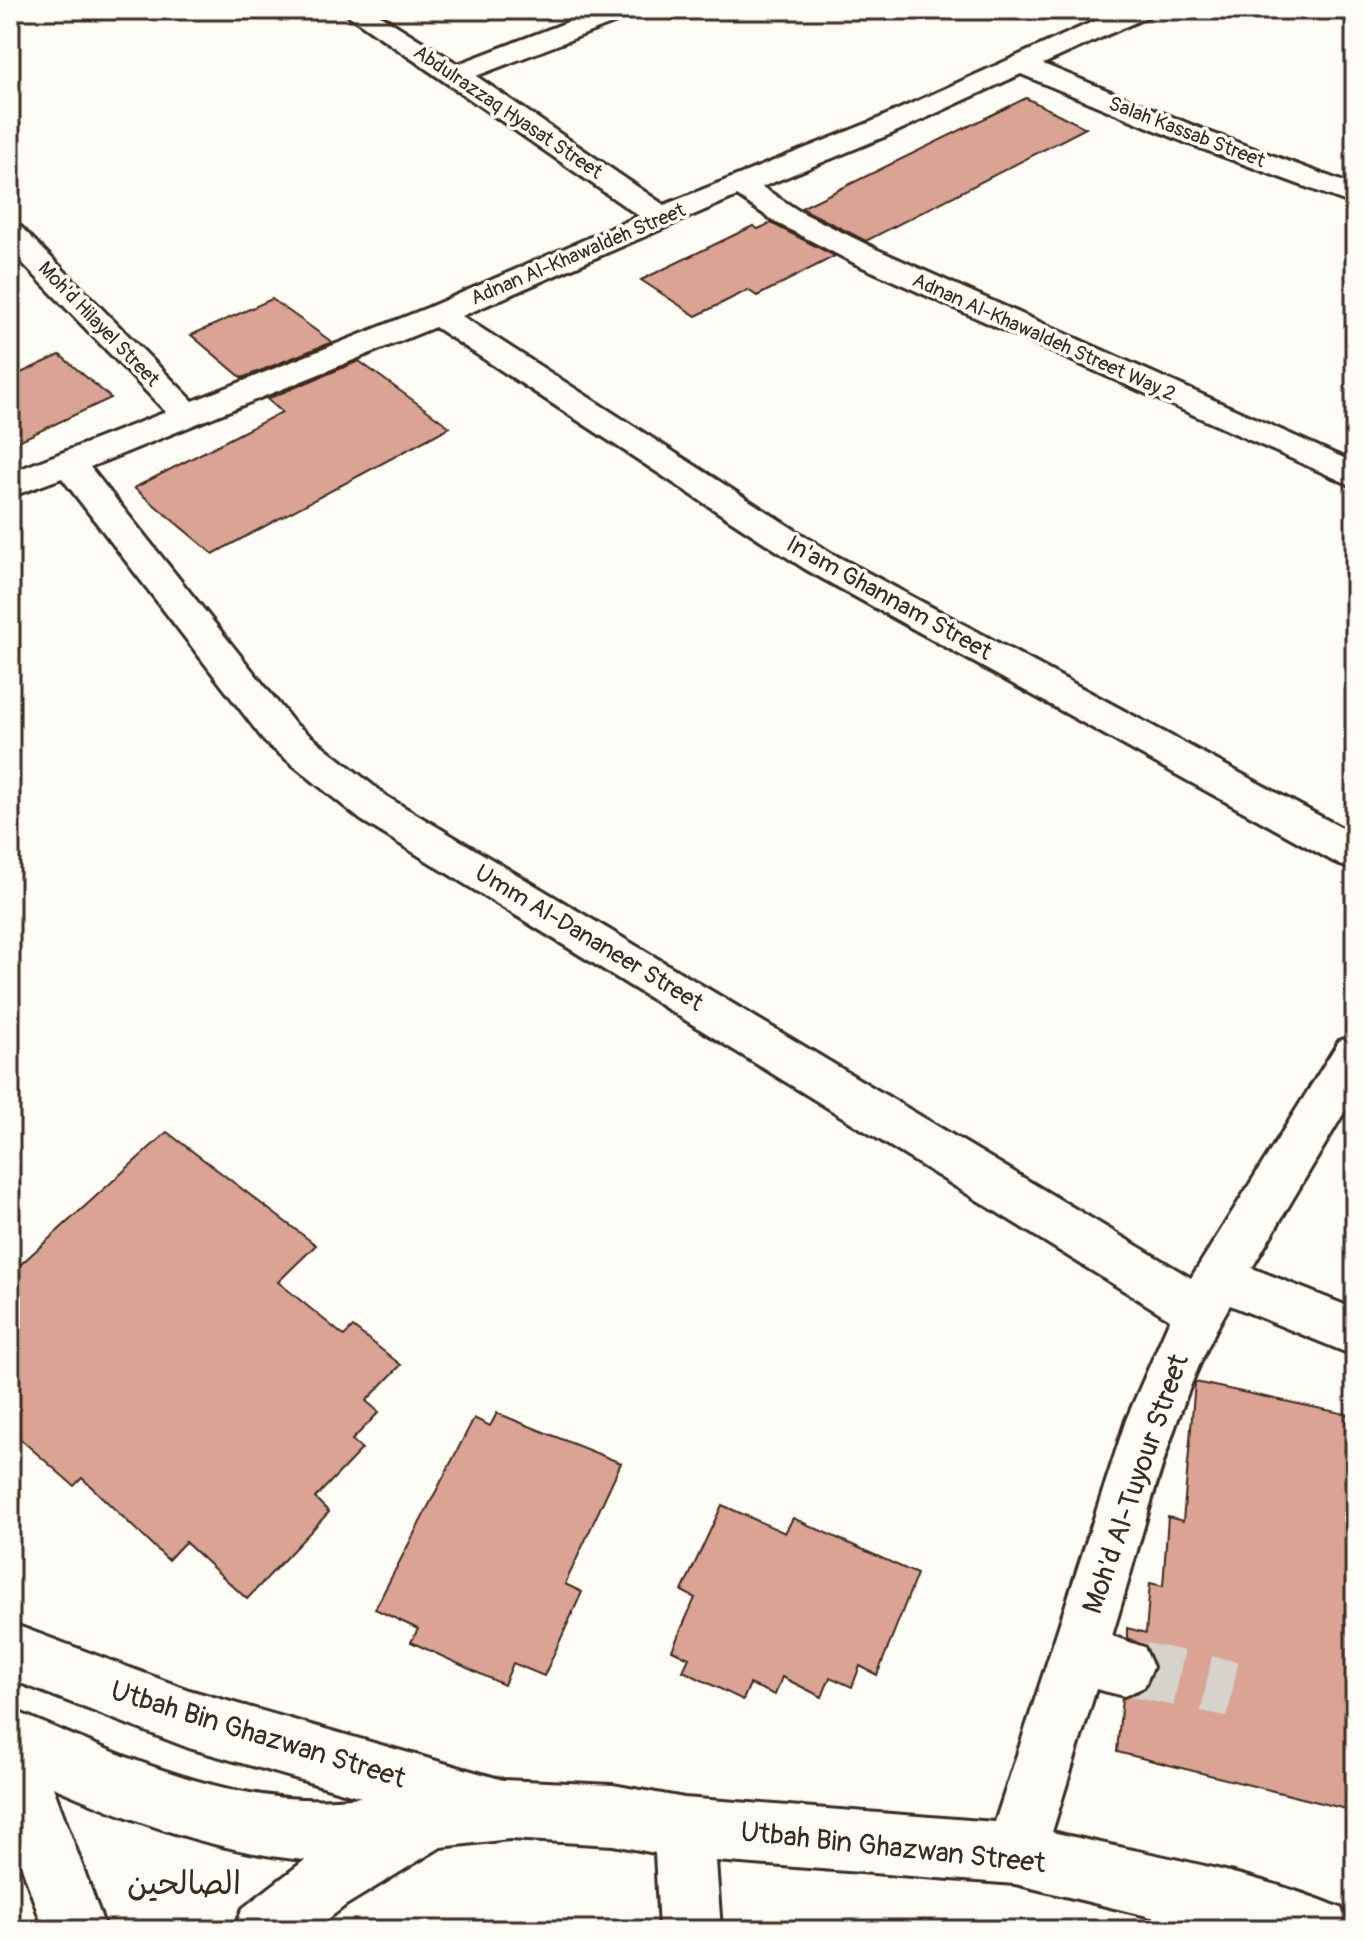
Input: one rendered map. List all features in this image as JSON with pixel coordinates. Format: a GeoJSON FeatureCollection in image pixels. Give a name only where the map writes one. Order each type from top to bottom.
{"type":"FeatureCollection","features":[{"type":"Feature","properties":{"kind":"street","name":"Abdulrazzaq Hyasat Street"},"geometry":{"type":"LineString","coordinates":[[354,10],[456,74],[661,217]]}},
{"type":"Feature","properties":{"kind":"street"},"geometry":{"type":"LineString","coordinates":[[456,74],[623,10]]}},
{"type":"Feature","properties":{"kind":"street","name":"Adnan Al-Khawaldeh Street"},"geometry":{"type":"LineString","coordinates":[[10,486],[438,315],[661,217],[881,128],[1140,10]]}},
{"type":"Feature","properties":{"kind":"street","name":"Salah Kassab Street"},"geometry":{"type":"LineString","coordinates":[[1022,65],[1199,138],[1355,196]]}},
{"type":"Feature","properties":{"kind":"street","name":"Adnan Al-Khawaldeh Street Way 2"},"geometry":{"type":"LineString","coordinates":[[740,185],[788,217],[867,257],[1355,476]]}},
{"type":"Feature","properties":{"kind":"street","name":"Moh'd Hilayel Street"},"geometry":{"type":"LineString","coordinates":[[10,233],[189,416]]}},
{"type":"Feature","properties":{"kind":"street","name":"In'am Ghannam Street"},"geometry":{"type":"LineString","coordinates":[[438,315],[818,561],[1355,854]]}},
{"type":"Feature","properties":{"kind":"street","name":"Umm Al-Dananeer Street"},"geometry":{"type":"LineString","coordinates":[[68,462],[280,733],[375,809],[1208,1293],[1355,1333]]}},
{"type":"Feature","properties":{"kind":"street","name":"Moh'd Al-Tuyour Street"},"geometry":{"type":"LineString","coordinates":[[1015,1854],[1100,1662],[1152,1420],[1208,1293],[1355,1054]]}},
{"type":"Feature","properties":{"kind":"street","name":"Utbah Bin Ghazwan Street"},"geometry":{"type":"LineString","coordinates":[[10,1651],[189,1719],[509,1809]]}},
{"type":"Feature","properties":{"kind":"street","name":"Utbah Bin Ghazwan Street"},"geometry":{"type":"LineString","coordinates":[[10,1738],[90,1773],[183,1807],[262,1826],[307,1830],[509,1809],[613,1815],[684,1828],[1015,1854],[1271,1915],[1319,1930]]}},
{"type":"Feature","properties":{"kind":"street"},"geometry":{"type":"LineString","coordinates":[[10,1749],[75,1930]]}},
{"type":"Feature","properties":{"kind":"street"},"geometry":{"type":"LineString","coordinates":[[265,1930],[324,1883],[436,1818]]}},
{"type":"Feature","properties":{"kind":"street"},"geometry":{"type":"LineString","coordinates":[[684,1828],[690,1930]]}},
{"type":"Feature","properties":{"kind":"building"},"geometry":{"type":"Polygon","coordinates":[[[1026,98],[1086,128],[866,241],[801,208],[1026,98]]]}},
{"type":"Feature","properties":{"kind":"building"},"geometry":{"type":"Polygon","coordinates":[[[771,223],[835,256],[757,296],[748,290],[696,316],[641,280],[753,226],[758,229],[771,223]]]}},
{"type":"Feature","properties":{"kind":"building"},"geometry":{"type":"Polygon","coordinates":[[[272,299],[332,342],[242,378],[191,335],[272,299]]]}},
{"type":"Feature","properties":{"kind":"building"},"geometry":{"type":"Polygon","coordinates":[[[60,355],[111,398],[10,445],[10,378],[60,355]]]}},
{"type":"Feature","properties":{"kind":"building"},"geometry":{"type":"Polygon","coordinates":[[[359,361],[450,427],[213,554],[134,488],[282,412],[267,399],[359,361]]]}},
{"type":"Feature","properties":{"kind":"building"},"geometry":{"type":"Polygon","coordinates":[[[167,1132],[316,1245],[278,1282],[344,1336],[353,1327],[401,1365],[366,1401],[379,1412],[352,1440],[362,1449],[315,1498],[329,1512],[247,1599],[185,1542],[168,1560],[82,1478],[74,1486],[10,1430],[10,1274],[167,1132]]]}},
{"type":"Feature","properties":{"kind":"building"},"geometry":{"type":"Polygon","coordinates":[[[1195,1382],[1355,1416],[1354,1811],[1117,1752],[1122,1698],[1145,1690],[1156,1668],[1147,1646],[1127,1638],[1127,1628],[1146,1633],[1150,1583],[1163,1586],[1168,1517],[1183,1521],[1195,1382]]]}},
{"type":"Feature","properties":{"kind":"building"},"geometry":{"type":"Polygon","coordinates":[[[497,1413],[621,1463],[565,1584],[582,1592],[544,1676],[513,1663],[504,1685],[411,1642],[418,1629],[375,1609],[474,1418],[490,1426],[497,1413]]]}},
{"type":"Feature","properties":{"kind":"building"},"geometry":{"type":"Polygon","coordinates":[[[722,1505],[785,1533],[793,1518],[917,1574],[877,1675],[860,1666],[852,1687],[830,1677],[822,1697],[782,1677],[775,1695],[750,1684],[743,1700],[683,1671],[689,1658],[672,1650],[695,1598],[682,1591],[722,1505]]]}},
{"type":"Feature","properties":{"kind":"tunnel"},"geometry":{"type":"LineString","coordinates":[[1124,1667],[1233,1689]]}},
{"type":"Feature","properties":{"kind":"district","name":"الصالحين"},"geometry":{"type":"Point","coordinates":[184,1884]}}]}
